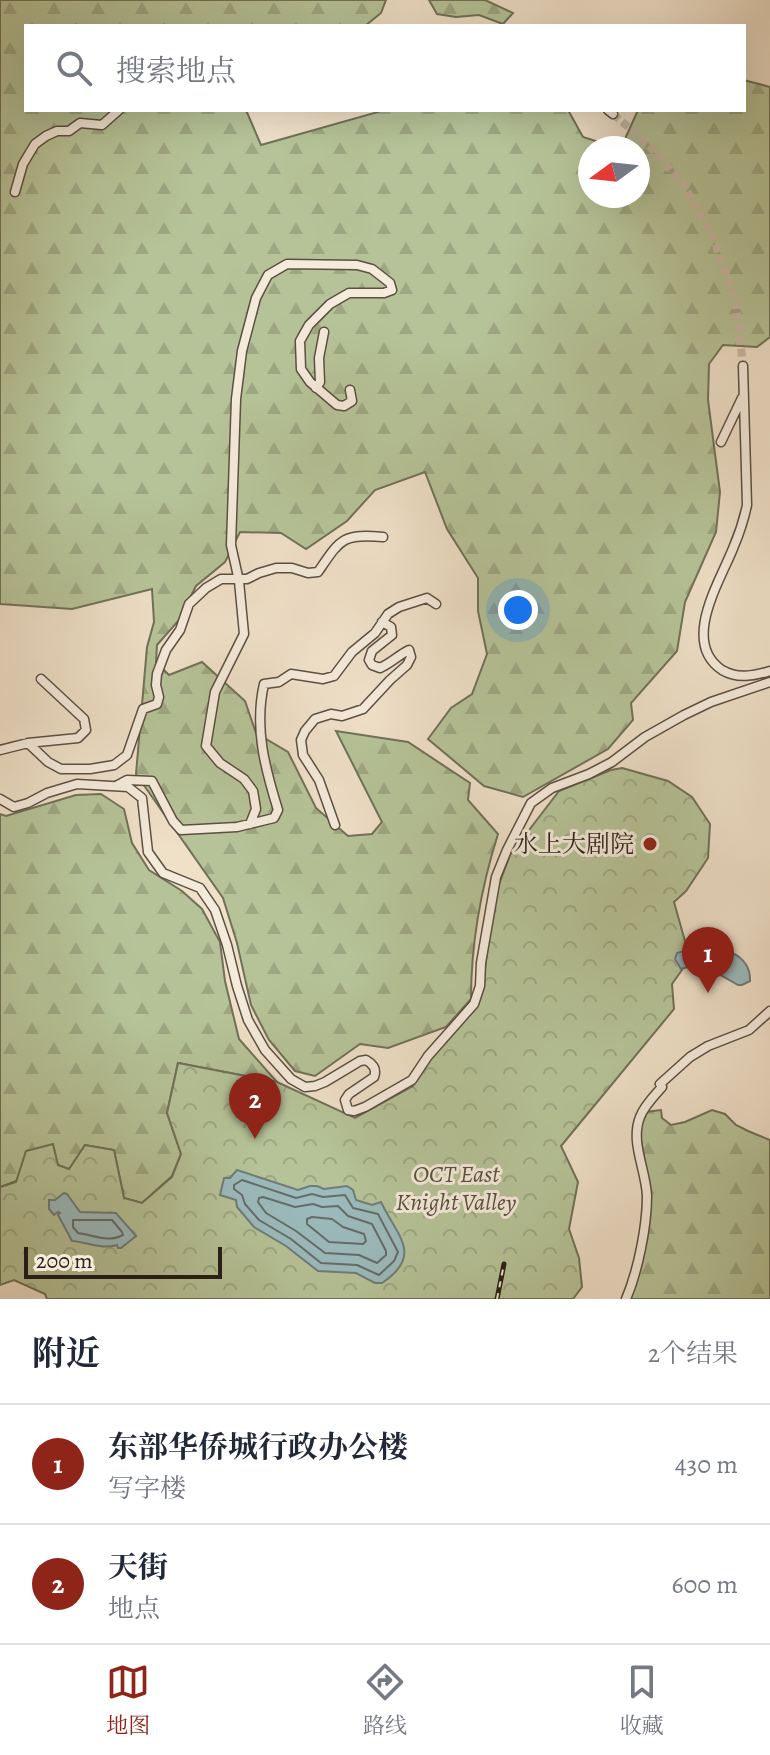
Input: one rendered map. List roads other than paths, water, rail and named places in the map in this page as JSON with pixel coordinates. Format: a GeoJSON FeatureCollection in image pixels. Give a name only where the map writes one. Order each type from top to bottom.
{"type":"FeatureCollection","features":[{"type":"Feature","properties":{"kind":"street"},"geometry":{"type":"LineString","coordinates":[[15,192],[23,164],[35,144],[46,136],[57,131],[69,131],[80,123],[102,125],[117,112]]}},
{"type":"Feature","properties":{"kind":"street"},"geometry":{"type":"LineString","coordinates":[[250,824],[256,809],[253,791],[244,779],[220,763],[206,746],[215,692],[244,634],[231,545],[236,399],[242,351],[256,298],[268,275],[287,264],[357,265],[372,269],[390,283],[392,290],[384,293],[349,293],[330,304],[309,325],[300,341],[301,369],[316,388],[337,405],[344,406],[352,401],[350,390]]}},
{"type":"Feature","properties":{"kind":"street"},"geometry":{"type":"LineString","coordinates":[[316,388],[320,382],[319,358],[324,332]]}},
{"type":"Feature","properties":{"kind":"street"},"geometry":{"type":"LineString","coordinates":[[743,366],[747,505],[742,525],[704,618],[703,638],[706,651],[715,665],[728,673],[756,676],[770,671]]}},
{"type":"Feature","properties":{"kind":"street"},"geometry":{"type":"LineString","coordinates":[[721,442],[744,393]]}},
{"type":"Feature","properties":{"kind":"street"},"geometry":{"type":"LineString","coordinates":[[28,743],[48,762],[61,769],[114,765],[127,755],[143,709],[157,704],[157,674],[166,650],[180,630],[189,604],[206,588],[221,579],[247,579],[276,568],[318,572],[336,545],[361,535],[383,537]]}},
{"type":"Feature","properties":{"kind":"street"},"geometry":{"type":"LineString","coordinates":[[115,786],[127,780],[152,781],[181,830],[237,827],[274,818],[278,810],[261,748],[260,710],[264,684],[279,682],[291,674],[323,679],[334,676],[352,652],[375,633],[388,614],[427,598],[436,604]]}},
{"type":"Feature","properties":{"kind":"street"},"geometry":{"type":"LineString","coordinates":[[335,825],[319,780],[303,755],[301,740],[315,719],[331,714],[342,716],[363,709],[407,665],[411,657],[409,650],[380,668],[369,660],[372,651],[392,635],[391,627],[382,622]]}},
{"type":"Feature","properties":{"kind":"street"},"geometry":{"type":"LineString","coordinates":[[0,750],[28,743],[78,738],[86,730],[84,719],[41,679]]}},
{"type":"Feature","properties":{"kind":"street"},"geometry":{"type":"LineString","coordinates":[[0,799],[14,807],[77,784],[128,787],[142,798],[148,852],[163,873],[200,888],[215,910],[248,1020],[265,1050],[291,1079],[305,1087],[315,1086],[360,1061],[366,1060],[373,1066],[374,1077],[345,1100],[348,1110],[354,1111],[412,1080],[428,1056],[474,1004],[480,986],[496,877],[531,803],[552,788],[612,762],[674,719],[711,702],[770,682]]}},
{"type":"Feature","properties":{"kind":"street"},"geometry":{"type":"LineString","coordinates":[[626,1299],[637,1263],[647,1201],[637,1144],[639,1118],[643,1109],[662,1087],[660,1084],[680,1064],[708,1046],[746,1032],[770,1011]]}},
{"type":"Feature","properties":{"kind":"water"},"geometry":{"type":"Polygon","coordinates":[[[698,947],[733,953],[745,964],[750,981],[738,985],[698,964],[681,969],[675,959],[677,953],[698,947]]]}},
{"type":"Feature","properties":{"kind":"water"},"geometry":{"type":"Polygon","coordinates":[[[237,1170],[298,1190],[310,1186],[324,1189],[347,1186],[353,1190],[356,1200],[372,1205],[381,1202],[403,1245],[402,1263],[382,1283],[375,1283],[356,1273],[318,1271],[286,1246],[254,1227],[237,1207],[236,1200],[220,1195],[224,1178],[230,1178],[237,1170]]]}},
{"type":"Feature","properties":{"kind":"water"},"geometry":{"type":"Polygon","coordinates":[[[64,1193],[80,1212],[116,1213],[136,1236],[121,1248],[117,1245],[100,1246],[72,1241],[58,1215],[60,1213],[54,1215],[49,1209],[49,1200],[55,1200],[64,1193]]]}},
{"type":"Feature","properties":{"kind":"tunnel"},"geometry":{"type":"LineString","coordinates":[[613,114],[646,142],[683,184],[713,237],[736,303],[743,366]]}},
{"type":"Feature","properties":{"kind":"railway"},"geometry":{"type":"LineString","coordinates":[[497,1299],[504,1264]]}},
{"type":"Feature","properties":{"kind":"place","name":"水上大剧院"},"geometry":{"type":"Point","coordinates":[650,844]}},
{"type":"Feature","properties":{"kind":"place","name":"东部华侨城行政办公楼"},"geometry":{"type":"Point","coordinates":[708,993]}},
{"type":"Feature","properties":{"kind":"place","name":"天街"},"geometry":{"type":"Point","coordinates":[255,1139]}},
{"type":"Feature","properties":{"kind":"park label","name":"OCT East Knight Valley"},"geometry":{"type":"Point","coordinates":[456,1188]}}]}
